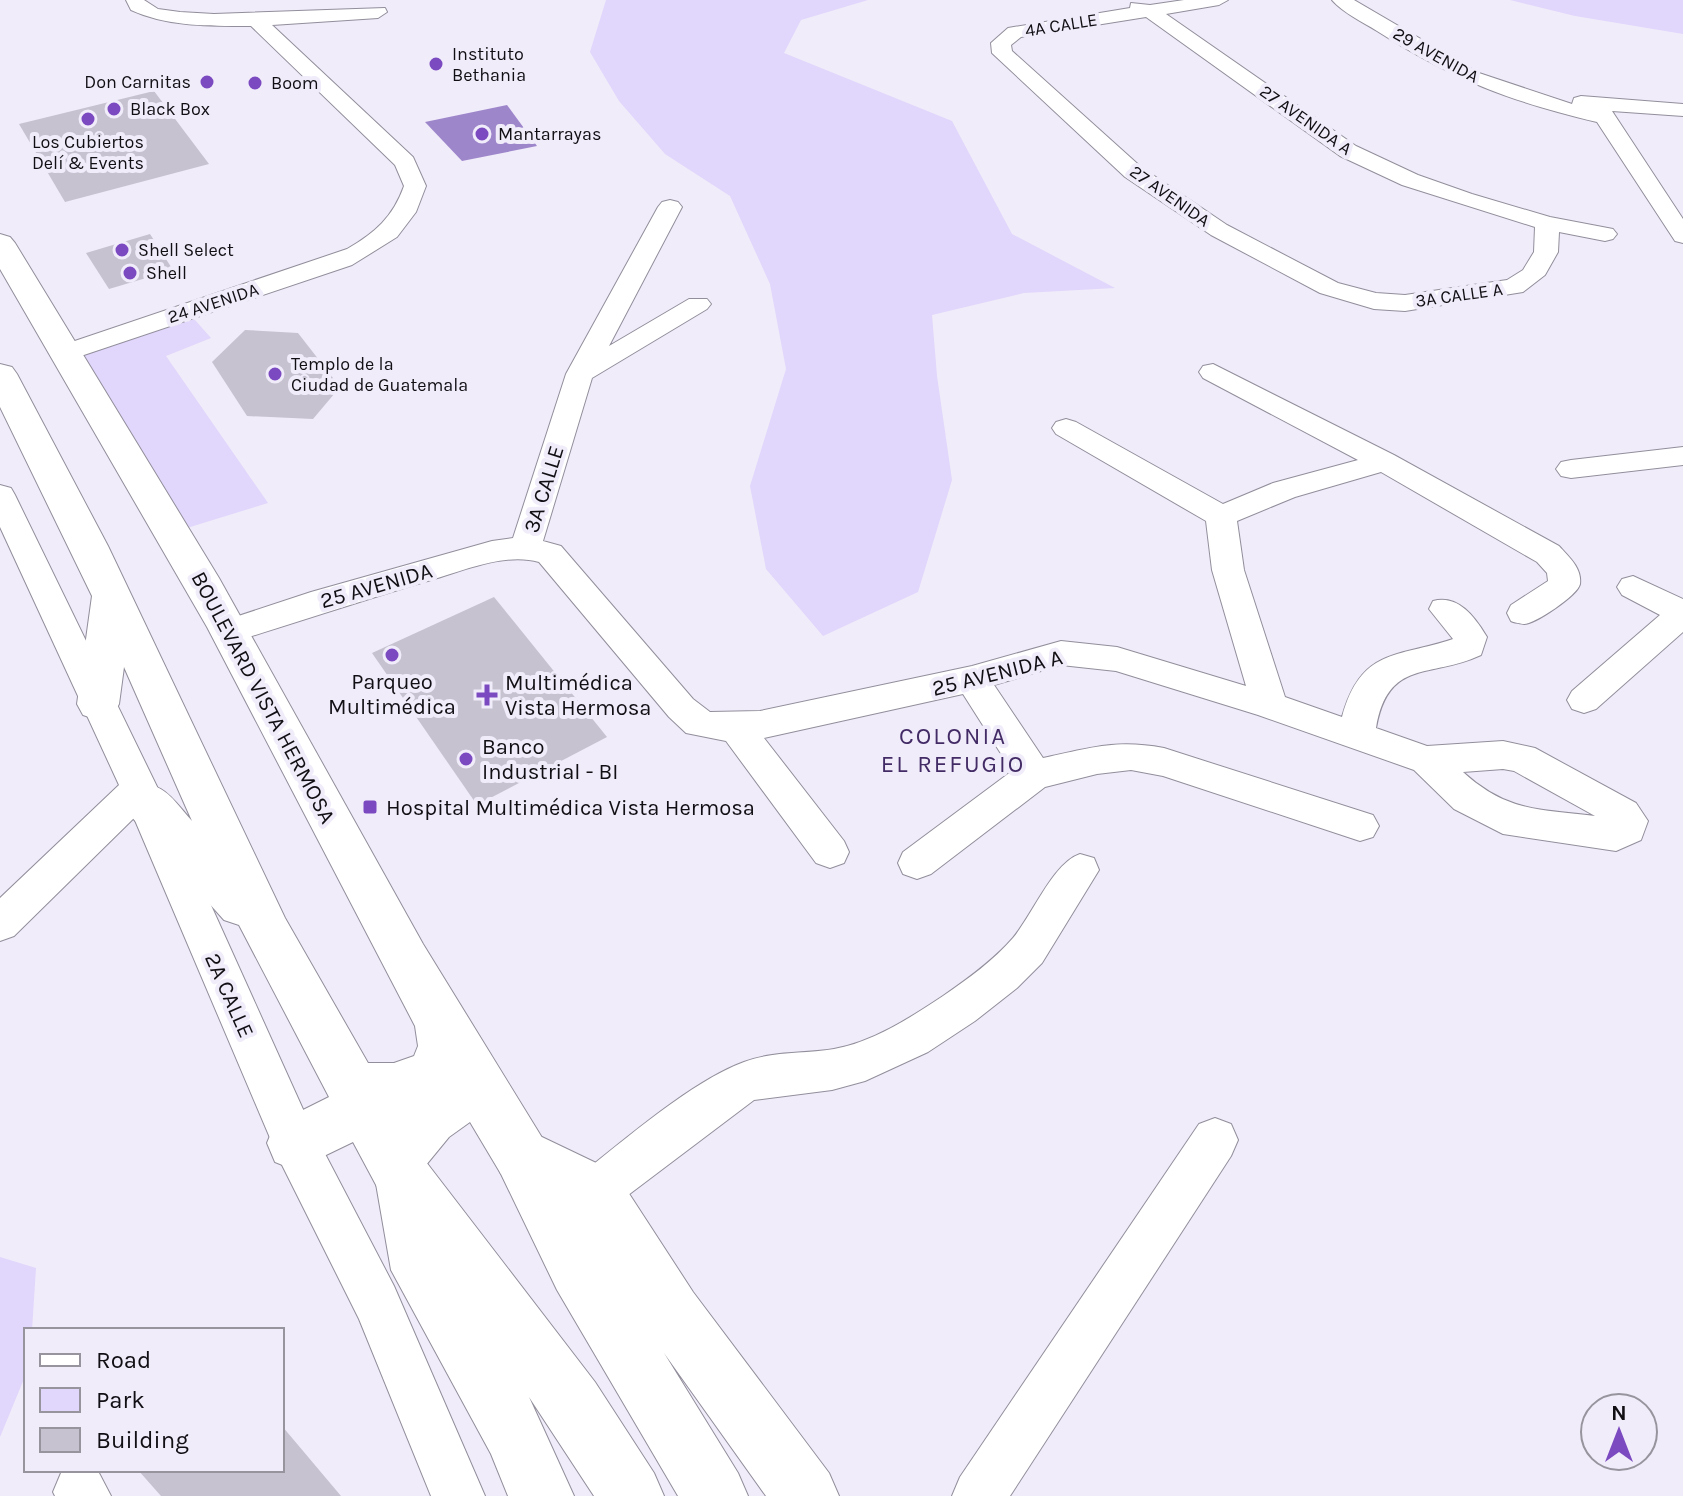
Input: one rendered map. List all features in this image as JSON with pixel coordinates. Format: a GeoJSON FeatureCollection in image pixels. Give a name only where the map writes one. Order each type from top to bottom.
{"type":"FeatureCollection","features":[{"type":"Feature","properties":{"kind":"main road","name":"BOULEVARD VISTA HERMOSA"},"geometry":{"type":"LineString","coordinates":[[0,243],[10,286],[63,354],[165,515],[441,1024],[521,1155],[578,1269],[715,1496]]}},
{"type":"Feature","properties":{"kind":"main road"},"geometry":{"type":"LineString","coordinates":[[0,374],[112,595],[267,933],[398,1171],[573,1404],[631,1496]]}},
{"type":"Feature","properties":{"kind":"main road"},"geometry":{"type":"LineString","coordinates":[[98,704],[112,595]]}},
{"type":"Feature","properties":{"kind":"main road"},"geometry":{"type":"LineString","coordinates":[[142,795],[267,933]]}},
{"type":"Feature","properties":{"kind":"main road"},"geometry":{"type":"LineString","coordinates":[[295,1143],[358,1098],[428,1078],[444,1051],[441,1024]]}},
{"type":"Feature","properties":{"kind":"main road"},"geometry":{"type":"LineString","coordinates":[[481,1093],[448,1102],[434,1112],[398,1171],[421,1270],[514,1432],[541,1496]]}},
{"type":"Feature","properties":{"kind":"main road"},"geometry":{"type":"LineString","coordinates":[[521,1155],[595,1192],[672,1313],[806,1496]]}},
{"type":"Feature","properties":{"kind":"street"},"geometry":{"type":"LineString","coordinates":[[135,0],[140,9],[154,15],[337,18],[378,12]]}},
{"type":"Feature","properties":{"kind":"street","name":"27 AVENIDA A"},"geometry":{"type":"LineString","coordinates":[[1114,0],[1151,12],[1348,151],[1410,180],[1547,223],[1605,234]]}},
{"type":"Feature","properties":{"kind":"street","name":"4A CALLE"},"geometry":{"type":"LineString","coordinates":[[1001,43],[1015,32],[1219,0]]}},
{"type":"Feature","properties":{"kind":"street","name":"29 AVENIDA"},"geometry":{"type":"LineString","coordinates":[[1341,0],[1447,64],[1490,85],[1542,103],[1605,117],[1679,119]]}},
{"type":"Feature","properties":{"kind":"street","name":"24 AVENIDA"},"geometry":{"type":"LineString","coordinates":[[63,354],[318,270],[362,252],[402,220],[415,186],[405,162],[255,19]]}},
{"type":"Feature","properties":{"kind":"street","name":"27 AVENIDA"},"geometry":{"type":"LineString","coordinates":[[1001,43],[1002,53],[1133,172],[1219,230],[1329,288],[1374,301]]}},
{"type":"Feature","properties":{"kind":"street"},"geometry":{"type":"LineString","coordinates":[[1605,117],[1640,130]]}},
{"type":"Feature","properties":{"kind":"street"},"geometry":{"type":"LineString","coordinates":[[1605,117],[1683,236]]}},
{"type":"Feature","properties":{"kind":"street","name":"3A CALLE"},"geometry":{"type":"LineString","coordinates":[[670,207],[580,374],[526,547],[550,554],[681,708],[699,723]]}},
{"type":"Feature","properties":{"kind":"street","name":"3A CALLE A"},"geometry":{"type":"LineString","coordinates":[[1374,301],[1405,303],[1514,287],[1533,275],[1546,252],[1547,223]]}},
{"type":"Feature","properties":{"kind":"street"},"geometry":{"type":"LineString","coordinates":[[580,374],[698,304]]}},
{"type":"Feature","properties":{"kind":"street"},"geometry":{"type":"LineString","coordinates":[[1213,372],[1384,462],[1556,561],[1563,570],[1564,586],[1523,613]]}},
{"type":"Feature","properties":{"kind":"street"},"geometry":{"type":"LineString","coordinates":[[1066,428],[1221,516]]}},
{"type":"Feature","properties":{"kind":"street"},"geometry":{"type":"LineString","coordinates":[[1571,469],[1683,456]]}},
{"type":"Feature","properties":{"kind":"street"},"geometry":{"type":"LineString","coordinates":[[1221,516],[1284,490],[1384,462]]}},
{"type":"Feature","properties":{"kind":"street","name":"2A CALLE"},"geometry":{"type":"LineString","coordinates":[[0,495],[142,795],[295,1143],[377,1303],[458,1496]]}},
{"type":"Feature","properties":{"kind":"street"},"geometry":{"type":"LineString","coordinates":[[1221,516],[1228,570],[1270,706]]}},
{"type":"Feature","properties":{"kind":"street","name":"25 AVENIDA"},"geometry":{"type":"LineString","coordinates":[[229,631],[322,600],[492,552],[526,547]]}},
{"type":"Feature","properties":{"kind":"street"},"geometry":{"type":"LineString","coordinates":[[1584,700],[1683,613],[1633,587]]}},
{"type":"Feature","properties":{"kind":"street"},"geometry":{"type":"LineString","coordinates":[[1356,738],[1361,708],[1376,676],[1394,666],[1469,646],[1470,637],[1445,609]]}},
{"type":"Feature","properties":{"kind":"street","name":"25 AVENIDA A"},"geometry":{"type":"LineString","coordinates":[[699,723],[736,728],[760,725],[972,679],[1061,653],[1089,654],[1117,659],[1270,706],[1427,760]]}},
{"type":"Feature","properties":{"kind":"street"},"geometry":{"type":"LineString","coordinates":[[972,679],[1034,775]]}},
{"type":"Feature","properties":{"kind":"street"},"geometry":{"type":"LineString","coordinates":[[736,728],[830,852]]}},
{"type":"Feature","properties":{"kind":"street"},"geometry":{"type":"LineString","coordinates":[[917,863],[1034,775],[1097,760],[1131,756],[1164,762],[1360,826]]}},
{"type":"Feature","properties":{"kind":"street"},"geometry":{"type":"LineString","coordinates":[[0,924],[142,795]]}},
{"type":"Feature","properties":{"kind":"street"},"geometry":{"type":"LineString","coordinates":[[595,1192],[688,1120],[745,1081],[842,1068],[877,1057],[903,1044],[994,982],[1020,959],[1040,934],[1080,870]]}},
{"type":"Feature","properties":{"kind":"street"},"geometry":{"type":"LineString","coordinates":[[979,1496],[1215,1140]]}},
{"type":"Feature","properties":{"kind":"green space"},"geometry":{"type":"Polygon","coordinates":[[[606,0],[868,0],[801,20],[784,53],[952,121],[1012,234],[1115,288],[1024,293],[932,315],[952,480],[918,592],[823,636],[766,569],[750,486],[786,369],[770,284],[730,196],[665,154],[619,101],[590,52],[606,0]]]}},
{"type":"Feature","properties":{"kind":"green space"},"geometry":{"type":"Polygon","coordinates":[[[1510,0],[1683,0],[1683,34],[1575,16],[1510,0]]]}},
{"type":"Feature","properties":{"kind":"green space"},"geometry":{"type":"Polygon","coordinates":[[[187,311],[211,338],[166,356],[268,503],[174,532],[63,354],[187,311]]]}},
{"type":"Feature","properties":{"kind":"green space"},"geometry":{"type":"Polygon","coordinates":[[[0,1257],[36,1268],[32,1328],[24,1328],[24,1379],[0,1437],[0,1257]]]}},
{"type":"Feature","properties":{"kind":"shaded area","name":"Mantarrayas"},"geometry":{"type":"Polygon","coordinates":[[[507,105],[537,146],[462,161],[425,122],[507,105]]]}},
{"type":"Feature","properties":{"kind":"building"},"geometry":{"type":"Polygon","coordinates":[[[154,91],[209,164],[65,202],[19,124],[154,91]]]}},
{"type":"Feature","properties":{"kind":"building"},"geometry":{"type":"Polygon","coordinates":[[[150,234],[173,270],[109,289],[86,253],[150,234]]]}},
{"type":"Feature","properties":{"kind":"building","name":"Templo de la Ciudad de Guatemala"},"geometry":{"type":"Polygon","coordinates":[[[245,330],[298,333],[340,387],[313,419],[247,416],[212,362],[245,330]]]}},
{"type":"Feature","properties":{"kind":"building","name":"Multimédica Vista Hermosa"},"geometry":{"type":"Polygon","coordinates":[[[494,597],[607,737],[477,805],[372,653],[494,597]]]}},
{"type":"Feature","properties":{"kind":"building"},"geometry":{"type":"Polygon","coordinates":[[[284,1428],[341,1496],[161,1496],[140,1472],[284,1472],[284,1428]]]}},
{"type":"Feature","properties":{"kind":"place","name":"Instituto Bethania"},"geometry":{"type":"Point","coordinates":[436,64]}},
{"type":"Feature","properties":{"kind":"place","name":"Don Carnitas"},"geometry":{"type":"Point","coordinates":[207,82]}},
{"type":"Feature","properties":{"kind":"place","name":"Boom"},"geometry":{"type":"Point","coordinates":[255,83]}},
{"type":"Feature","properties":{"kind":"place","name":"Black Box"},"geometry":{"type":"Point","coordinates":[114,109]}},
{"type":"Feature","properties":{"kind":"place","name":"Los Cubiertos Delí & Events"},"geometry":{"type":"Point","coordinates":[88,119]}},
{"type":"Feature","properties":{"kind":"place","name":"Mantarrayas"},"geometry":{"type":"Point","coordinates":[482,134]}},
{"type":"Feature","properties":{"kind":"place","name":"Shell Select"},"geometry":{"type":"Point","coordinates":[122,250]}},
{"type":"Feature","properties":{"kind":"place","name":"Shell"},"geometry":{"type":"Point","coordinates":[130,273]}},
{"type":"Feature","properties":{"kind":"place","name":"Templo de la Ciudad de Guatemala"},"geometry":{"type":"Point","coordinates":[275,374]}},
{"type":"Feature","properties":{"kind":"place","name":"Parqueo Multimédica"},"geometry":{"type":"Point","coordinates":[392,655]}},
{"type":"Feature","properties":{"kind":"place","name":"Multimédica Vista Hermosa"},"geometry":{"type":"Point","coordinates":[487,695]}},
{"type":"Feature","properties":{"kind":"place","name":"Banco Industrial - BI"},"geometry":{"type":"Point","coordinates":[466,759]}},
{"type":"Feature","properties":{"kind":"place","name":"Hospital Multimédica Vista Hermosa"},"geometry":{"type":"Point","coordinates":[370,807]}},
{"type":"Feature","properties":{"kind":"district","name":"COLONIA EL REFUGIO"},"geometry":{"type":"Point","coordinates":[953,750]}}]}
